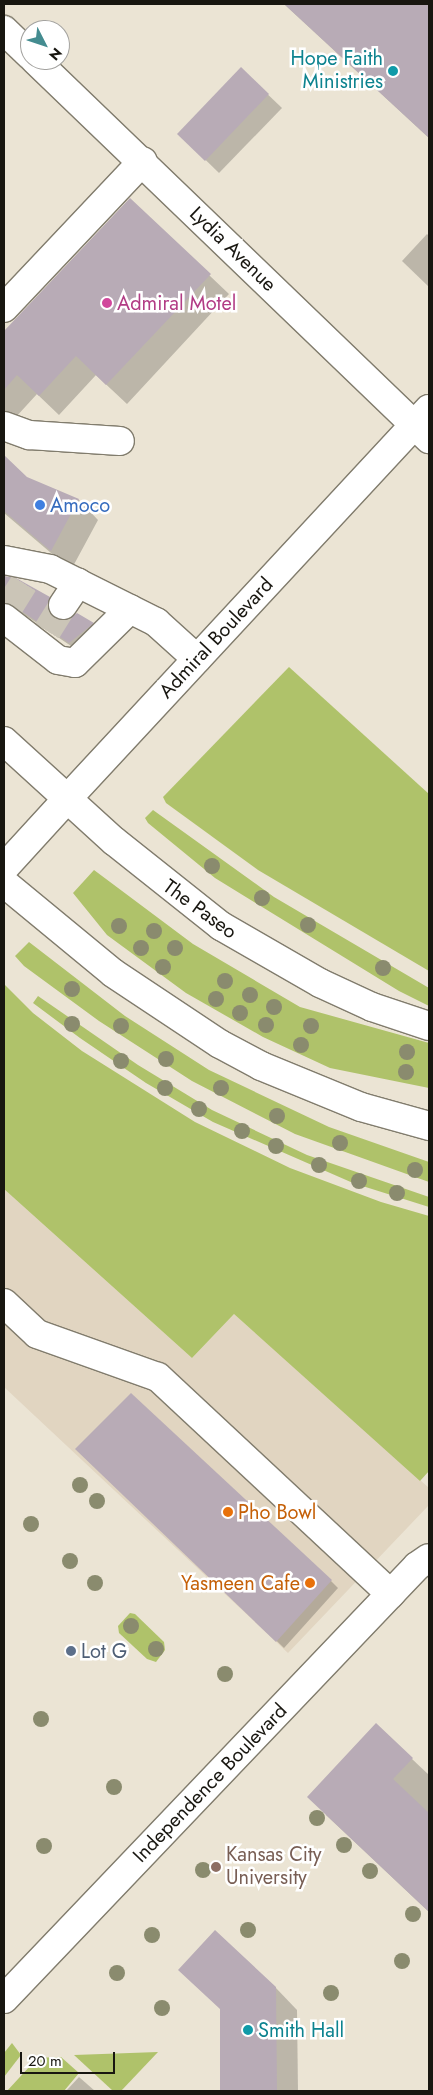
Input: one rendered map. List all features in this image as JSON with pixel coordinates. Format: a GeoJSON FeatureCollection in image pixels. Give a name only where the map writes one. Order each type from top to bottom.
{"type":"FeatureCollection","features":[{"type":"Feature","properties":{"kind":"main road"},"geometry":{"type":"LineString","coordinates":[[4,30],[20,45]]}},
{"type":"Feature","properties":{"kind":"main road","name":"Lydia Avenue"},"geometry":{"type":"LineString","coordinates":[[46,70],[424,424]]}},
{"type":"Feature","properties":{"kind":"main road"},"geometry":{"type":"LineString","coordinates":[[4,308],[143,161]]}},
{"type":"Feature","properties":{"kind":"main road","name":"Admiral Boulevard"},"geometry":{"type":"LineString","coordinates":[[4,868],[197,659],[424,424]]}},
{"type":"Feature","properties":{"kind":"main road"},"geometry":{"type":"LineString","coordinates":[[4,426],[29,435],[120,441]]}},
{"type":"Feature","properties":{"kind":"main road"},"geometry":{"type":"LineString","coordinates":[[4,560],[30,574],[50,569],[70,594],[130,609],[156,622],[197,659]]}},
{"type":"Feature","properties":{"kind":"main road"},"geometry":{"type":"LineString","coordinates":[[5,613],[42,637],[58,660],[74,663],[130,609]]}},
{"type":"Feature","properties":{"kind":"main road","name":"The Paseo"},"geometry":{"type":"LineString","coordinates":[[4,741],[67,799],[178,895],[268,956],[364,1003],[429,1026]]}},
{"type":"Feature","properties":{"kind":"main road"},"geometry":{"type":"LineString","coordinates":[[4,883],[113,973],[220,1044],[261,1066],[352,1104],[429,1126]]}},
{"type":"Feature","properties":{"kind":"main road"},"geometry":{"type":"LineString","coordinates":[[4,1303],[37,1334],[158,1378],[391,1594]]}},
{"type":"Feature","properties":{"kind":"main road","name":"Independence Boulevard"},"geometry":{"type":"LineString","coordinates":[[4,1999],[423,1562],[429,1541]]}},
{"type":"Feature","properties":{"kind":"shaded area"},"geometry":{"type":"Polygon","coordinates":[[[4,1189],[192,1358],[234,1314],[429,1488],[429,1505],[288,1653],[4,1387],[4,1189]]]}},
{"type":"Feature","properties":{"kind":"green space"},"geometry":{"type":"Polygon","coordinates":[[[289,667],[429,794],[429,971],[258,870],[166,803],[163,797],[289,667]]]}},
{"type":"Feature","properties":{"kind":"green space"},"geometry":{"type":"Polygon","coordinates":[[[153,810],[274,897],[429,988],[429,1006],[399,991],[215,878],[148,823],[145,818],[153,810]]]}},
{"type":"Feature","properties":{"kind":"green space"},"geometry":{"type":"Polygon","coordinates":[[[94,870],[193,944],[300,1007],[429,1043],[429,1088],[330,1068],[263,1037],[186,993],[107,935],[73,893],[94,870]]]}},
{"type":"Feature","properties":{"kind":"green space"},"geometry":{"type":"Polygon","coordinates":[[[29,942],[125,1016],[209,1070],[329,1127],[429,1162],[429,1182],[295,1134],[192,1081],[99,1021],[24,966],[15,956],[29,942]]]}},
{"type":"Feature","properties":{"kind":"green space"},"geometry":{"type":"Polygon","coordinates":[[[4,984],[33,1013],[82,1051],[195,1122],[290,1168],[381,1202],[429,1216],[429,1471],[420,1481],[234,1314],[192,1358],[4,1189],[4,984]]]}},
{"type":"Feature","properties":{"kind":"green space"},"geometry":{"type":"Polygon","coordinates":[[[38,996],[138,1065],[212,1110],[307,1155],[429,1197],[429,1207],[353,1183],[213,1122],[146,1083],[80,1038],[33,1003],[38,996]]]}},
{"type":"Feature","properties":{"kind":"green space"},"geometry":{"type":"Polygon","coordinates":[[[130,1613],[135,1614],[164,1642],[165,1650],[156,1662],[147,1659],[119,1633],[118,1626],[130,1613]]]}},
{"type":"Feature","properties":{"kind":"green space"},"geometry":{"type":"Polygon","coordinates":[[[12,2043],[21,2055],[4,2077],[4,2053],[12,2043]]]}},
{"type":"Feature","properties":{"kind":"green space"},"geometry":{"type":"Polygon","coordinates":[[[158,2052],[121,2091],[113,2091],[74,2055],[158,2052]]]}},
{"type":"Feature","properties":{"kind":"green space"},"geometry":{"type":"Polygon","coordinates":[[[61,2057],[79,2073],[64,2091],[7,2091],[30,2066],[31,2058],[61,2057]]]}},
{"type":"Feature","properties":{"kind":"building","name":"Hope Faith Ministries"},"geometry":{"type":"Polygon","coordinates":[[[284,4],[429,4],[429,138],[284,4]]]}},
{"type":"Feature","properties":{"kind":"building"},"geometry":{"type":"Polygon","coordinates":[[[241,67],[269,94],[205,161],[177,134],[241,67]]]}},
{"type":"Feature","properties":{"kind":"building","name":"Admiral Motel"},"geometry":{"type":"Polygon","coordinates":[[[130,198],[211,274],[106,385],[76,356],[39,396],[17,375],[4,390],[4,331],[130,198]]]}},
{"type":"Feature","properties":{"kind":"building","name":"Amoco"},"geometry":{"type":"Polygon","coordinates":[[[4,455],[27,477],[79,499],[51,551],[4,511],[4,455]]]}},
{"type":"Feature","properties":{"kind":"building"},"geometry":{"type":"Polygon","coordinates":[[[4,576],[16,578],[50,597],[49,611],[55,618],[69,619],[77,613],[94,623],[69,643],[14,606],[4,603],[4,576]]]}},
{"type":"Feature","properties":{"kind":"building"},"geometry":{"type":"Polygon","coordinates":[[[131,1393],[332,1580],[276,1642],[75,1449],[131,1393]]]}},
{"type":"Feature","properties":{"kind":"building"},"geometry":{"type":"Polygon","coordinates":[[[376,1723],[413,1758],[393,1779],[429,1813],[429,1912],[307,1797],[376,1723]]]}},
{"type":"Feature","properties":{"kind":"building","name":"Smith Hall"},"geometry":{"type":"Polygon","coordinates":[[[215,1930],[276,1987],[277,2091],[220,2091],[220,2009],[178,1970],[215,1930]]]}},
{"type":"Feature","properties":{"kind":"tunnel"},"geometry":{"type":"LineString","coordinates":[[9,607],[24,583]]}},
{"type":"Feature","properties":{"kind":"tunnel"},"geometry":{"type":"LineString","coordinates":[[47,631],[63,605]]}},
{"type":"Feature","properties":{"kind":"place","name":"Hope Faith Ministries"},"geometry":{"type":"Point","coordinates":[393,71]}},
{"type":"Feature","properties":{"kind":"place","name":"Admiral Motel"},"geometry":{"type":"Point","coordinates":[107,303]}},
{"type":"Feature","properties":{"kind":"place","name":"Amoco"},"geometry":{"type":"Point","coordinates":[40,505]}},
{"type":"Feature","properties":{"kind":"place","name":"Pho Bowl"},"geometry":{"type":"Point","coordinates":[228,1512]}},
{"type":"Feature","properties":{"kind":"place","name":"Yasmeen Cafe"},"geometry":{"type":"Point","coordinates":[310,1583]}},
{"type":"Feature","properties":{"kind":"place","name":"Lot G"},"geometry":{"type":"Point","coordinates":[71,1651]}},
{"type":"Feature","properties":{"kind":"place","name":"Kansas City University"},"geometry":{"type":"Point","coordinates":[216,1867]}},
{"type":"Feature","properties":{"kind":"place","name":"Smith Hall"},"geometry":{"type":"Point","coordinates":[248,2030]}}]}
